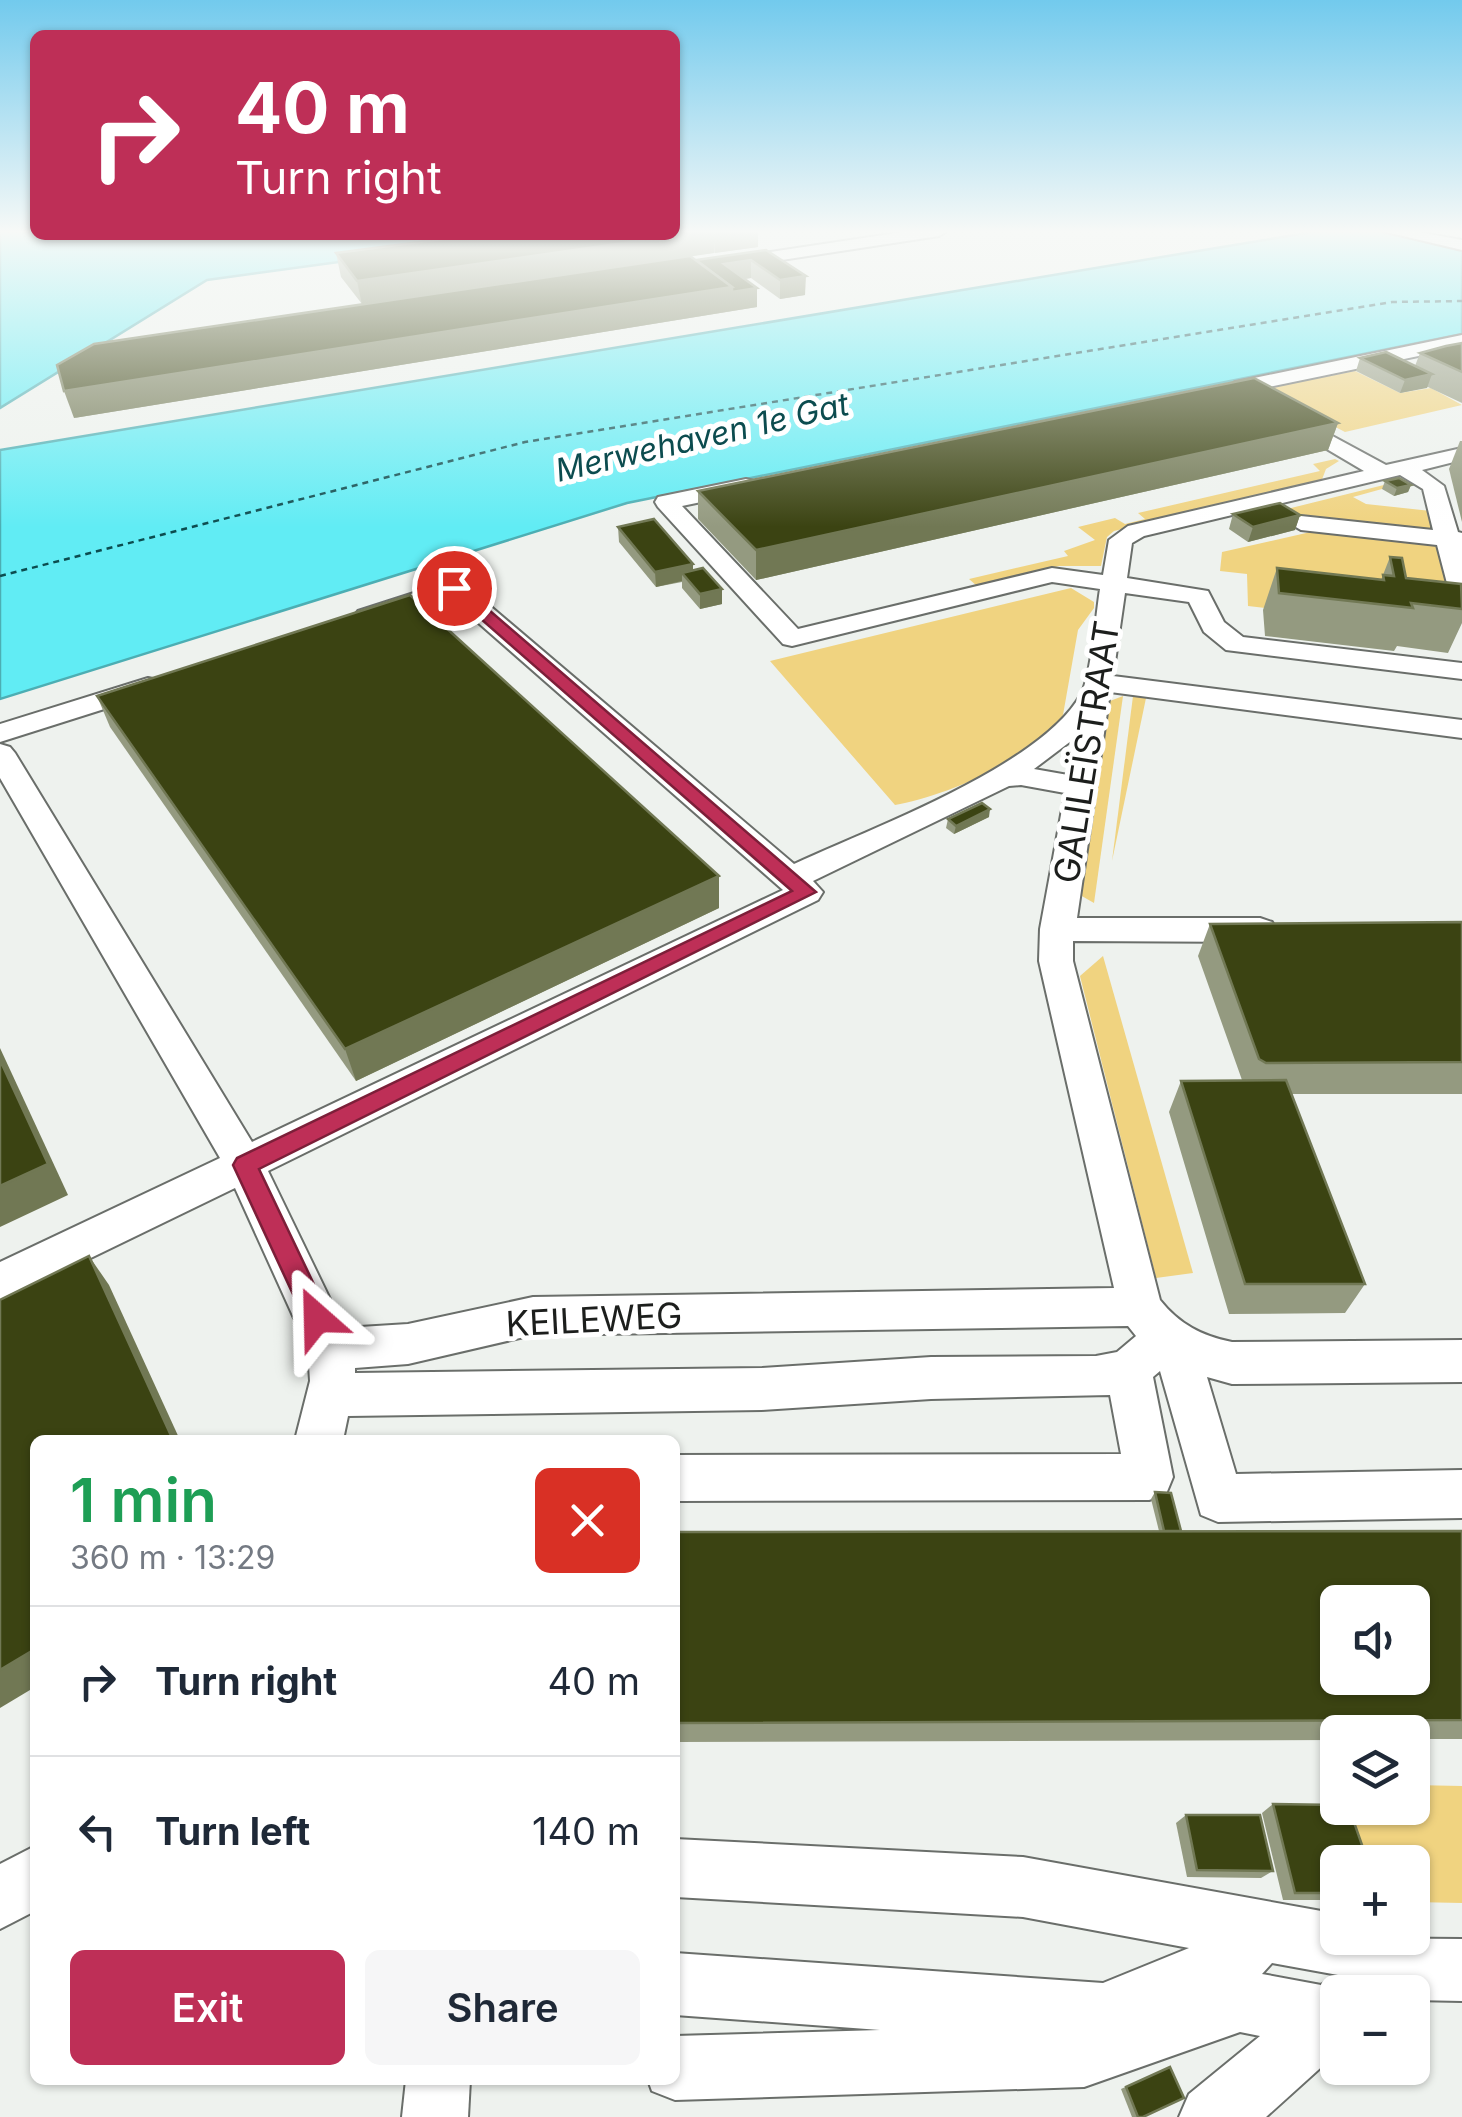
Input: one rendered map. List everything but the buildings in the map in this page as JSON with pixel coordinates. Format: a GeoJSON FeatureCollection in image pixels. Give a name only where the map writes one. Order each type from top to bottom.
{"type":"FeatureCollection","features":[{"type":"Feature","properties":{"kind":"street"},"geometry":{"type":"LineString","coordinates":[[1462,341],[1225,390],[1433,486],[1455,539],[1462,591]]}},
{"type":"Feature","properties":{"kind":"street","name":"GALILEÏSTRAAT"},"geometry":{"type":"LineString","coordinates":[[1462,454],[1131,533],[1121,540],[1057,928],[1056,961],[1161,1329],[1218,1498],[1462,1494]]}},
{"type":"Feature","properties":{"kind":"street"},"geometry":{"type":"LineString","coordinates":[[764,482],[666,502],[792,638],[1052,575],[1199,596],[1213,626],[1235,644],[1462,672]]}},
{"type":"Feature","properties":{"kind":"street"},"geometry":{"type":"LineString","coordinates":[[1301,523],[1455,539]]}},
{"type":"Feature","properties":{"kind":"street"},"geometry":{"type":"LineString","coordinates":[[0,1282],[806,892],[454,588],[340,624]]}},
{"type":"Feature","properties":{"kind":"street"},"geometry":{"type":"LineString","coordinates":[[0,733],[170,679]]}},
{"type":"Feature","properties":{"kind":"street"},"geometry":{"type":"LineString","coordinates":[[790,879],[1032,760],[1058,739],[1096,689],[1462,729]]}},
{"type":"Feature","properties":{"kind":"street"},"geometry":{"type":"LineString","coordinates":[[0,753],[245,1165],[332,1349],[330,1395],[320,1435]]}},
{"type":"Feature","properties":{"kind":"street"},"geometry":{"type":"LineString","coordinates":[[1032,760],[1064,761],[1081,778]]}},
{"type":"Feature","properties":{"kind":"street"},"geometry":{"type":"LineString","coordinates":[[1003,777],[1081,778]]}},
{"type":"Feature","properties":{"kind":"street"},"geometry":{"type":"LineString","coordinates":[[1057,928],[1285,930]]}},
{"type":"Feature","properties":{"kind":"street","name":"KEILEWEG"},"geometry":{"type":"LineString","coordinates":[[332,1349],[408,1344],[534,1316],[1161,1329],[1213,1360],[1232,1363],[1462,1361]]}},
{"type":"Feature","properties":{"kind":"street"},"geometry":{"type":"LineString","coordinates":[[330,1395],[762,1389],[931,1378],[1096,1377],[1129,1370],[1161,1329]]}},
{"type":"Feature","properties":{"kind":"street"},"geometry":{"type":"LineString","coordinates":[[680,1478],[1149,1477],[1129,1370]]}},
{"type":"Feature","properties":{"kind":"street"},"geometry":{"type":"LineString","coordinates":[[680,1868],[1024,1887],[1349,1947],[1351,1975]]}},
{"type":"Feature","properties":{"kind":"street"},"geometry":{"type":"LineString","coordinates":[[0,1899],[30,1879]]}},
{"type":"Feature","properties":{"kind":"street"},"geometry":{"type":"LineString","coordinates":[[680,1984],[1103,2014],[1232,1961],[1262,1931]]}},
{"type":"Feature","properties":{"kind":"street"},"geometry":{"type":"LineString","coordinates":[[1430,1978],[1462,1970]]}},
{"type":"Feature","properties":{"kind":"street"},"geometry":{"type":"LineString","coordinates":[[680,2068],[1084,2054],[1240,2002],[1320,1998]]}},
{"type":"Feature","properties":{"kind":"street"},"geometry":{"type":"LineString","coordinates":[[1212,2117],[1224,2111],[1320,2026]]}},
{"type":"Feature","properties":{"kind":"street"},"geometry":{"type":"LineString","coordinates":[[435,2117],[438,2085]]}},
{"type":"Feature","properties":{"kind":"shaded area"},"geometry":{"type":"Polygon","coordinates":[[[1355,371],[1400,393],[1431,388],[1462,405],[1345,432],[1262,389],[1355,371]]]}},
{"type":"Feature","properties":{"kind":"shaded area"},"geometry":{"type":"Polygon","coordinates":[[[1339,461],[1326,469],[1321,482],[1114,531],[1107,537],[1101,566],[1059,566],[977,586],[969,579],[1068,556],[1064,551],[1095,540],[1078,527],[1115,518],[1125,524],[1145,519],[1138,513],[1320,471],[1313,464],[1339,461]]]}},
{"type":"Feature","properties":{"kind":"shaded area"},"geometry":{"type":"Polygon","coordinates":[[[1411,481],[1353,497],[1366,504],[1431,511],[1437,533],[1306,520],[1287,509],[1411,481]]]}},
{"type":"Feature","properties":{"kind":"shaded area"},"geometry":{"type":"Polygon","coordinates":[[[1315,531],[1439,541],[1453,593],[1362,619],[1248,606],[1247,574],[1220,571],[1222,552],[1315,531]]]}},
{"type":"Feature","properties":{"kind":"shaded area"},"geometry":{"type":"Polygon","coordinates":[[[1071,588],[1094,602],[1094,608],[1078,630],[1063,715],[1034,746],[1012,760],[962,785],[914,801],[895,805],[770,661],[1071,588]]]}},
{"type":"Feature","properties":{"kind":"shaded area"},"geometry":{"type":"Polygon","coordinates":[[[1123,696],[1094,903],[1080,895],[1110,701],[1123,696]]]}},
{"type":"Feature","properties":{"kind":"shaded area"},"geometry":{"type":"Polygon","coordinates":[[[1133,696],[1146,698],[1112,861],[1133,696]]]}},
{"type":"Feature","properties":{"kind":"shaded area"},"geometry":{"type":"Polygon","coordinates":[[[1103,956],[1193,1273],[1156,1278],[1080,976],[1103,956]]]}},
{"type":"Feature","properties":{"kind":"shaded area"},"geometry":{"type":"Polygon","coordinates":[[[1430,1785],[1462,1786],[1462,1903],[1430,1902],[1430,1845],[1360,1845],[1354,1825],[1430,1825],[1430,1785]]]}},
{"type":"Feature","properties":{"kind":"water"},"geometry":{"type":"Polygon","coordinates":[[[0,330],[126,330],[0,408],[0,330]]]}},
{"type":"Feature","properties":{"kind":"water","name":"Merwehaven 1e Gat"},"geometry":{"type":"Polygon","coordinates":[[[723,330],[1462,330],[1462,334],[627,503],[0,699],[0,450],[723,330]]]}},
{"type":"Feature","properties":{"kind":"ferry route"},"geometry":{"type":"LineString","coordinates":[[0,576],[525,442],[1220,330]]}},
{"type":"Feature","properties":{"kind":"route"},"geometry":{"type":"LineString","coordinates":[[317,1318],[245,1165],[806,892],[454,588]]}}]}
